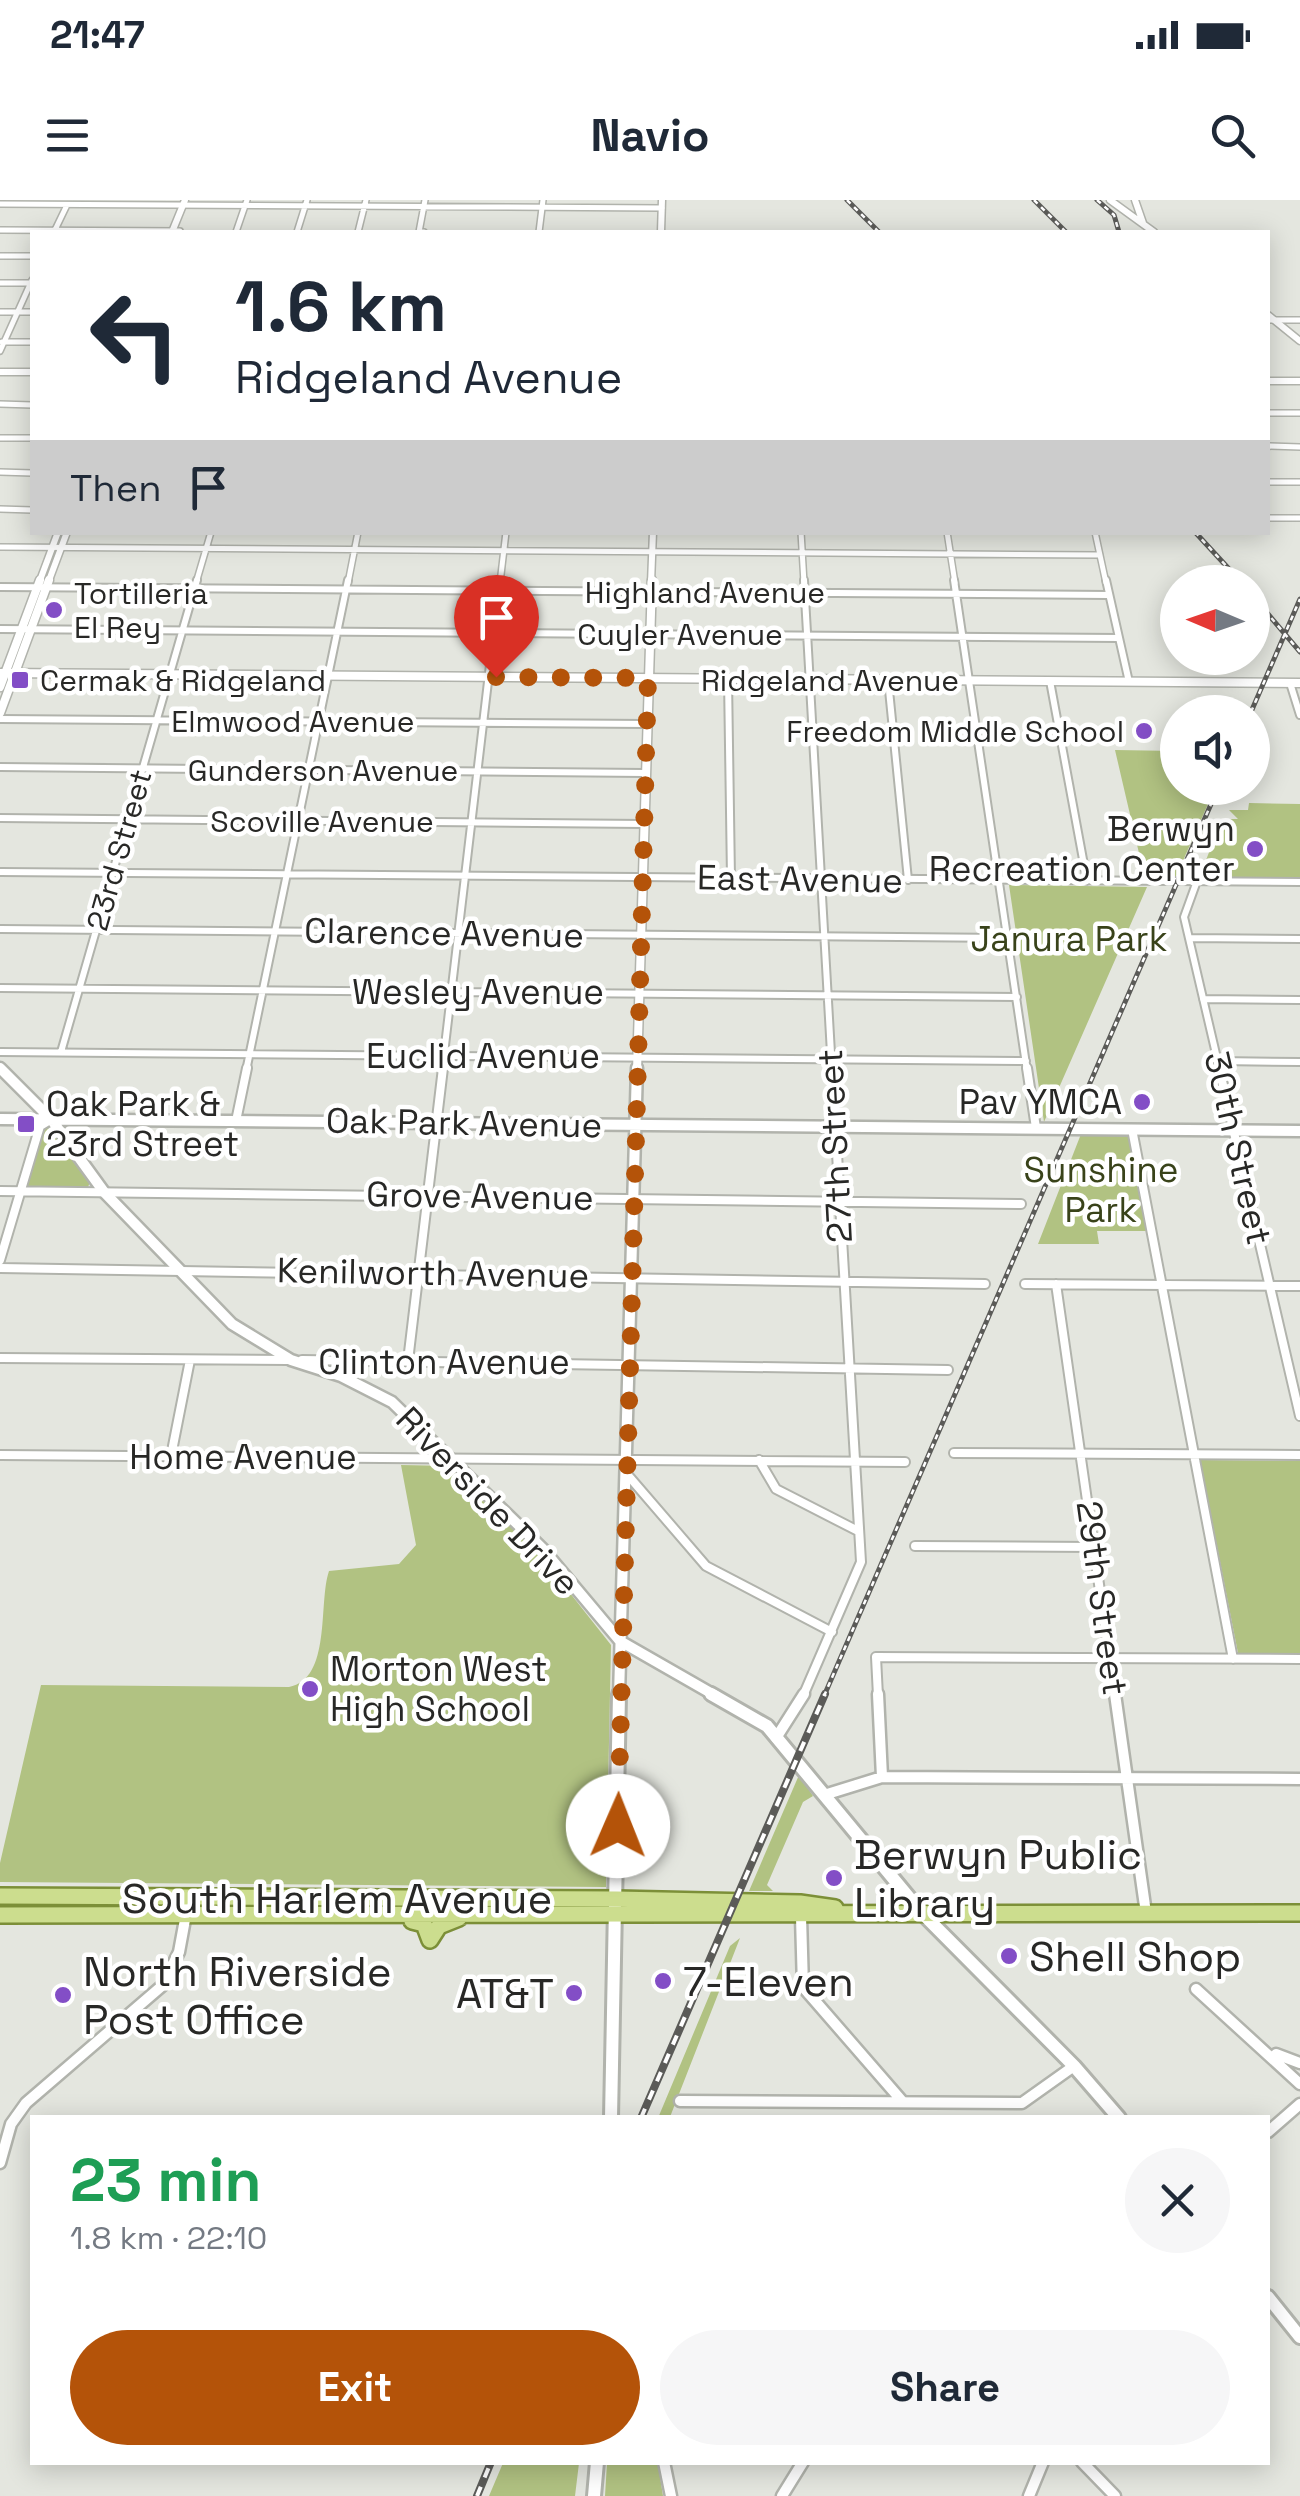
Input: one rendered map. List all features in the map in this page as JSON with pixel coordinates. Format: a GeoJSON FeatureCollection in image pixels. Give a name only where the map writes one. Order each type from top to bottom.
{"type":"FeatureCollection","features":[{"type":"Feature","properties":{"kind":"main road","name":"South Harlem Avenue"},"geometry":{"type":"LineString","coordinates":[[0,1896],[617,1907],[800,1917],[854,1912],[1300,1913]]}},
{"type":"Feature","properties":{"kind":"main road","name":"South Harlem Avenue"},"geometry":{"type":"LineString","coordinates":[[0,1915],[472,1915],[800,1903],[854,1912]]}},
{"type":"Feature","properties":{"kind":"main road"},"geometry":{"type":"LineString","coordinates":[[369,1915],[419,1921],[430,1940],[439,1926],[472,1915]]}},
{"type":"Feature","properties":{"kind":"street"},"geometry":{"type":"LineString","coordinates":[[540,230],[543,200]]}},
{"type":"Feature","properties":{"kind":"street"},"geometry":{"type":"LineString","coordinates":[[1110,200],[1144,228]]}},
{"type":"Feature","properties":{"kind":"street"},"geometry":{"type":"LineString","coordinates":[[1135,200],[1144,228]]}},
{"type":"Feature","properties":{"kind":"street"},"geometry":{"type":"LineString","coordinates":[[55,230],[68,202]]}},
{"type":"Feature","properties":{"kind":"street"},"geometry":{"type":"LineString","coordinates":[[177,230],[187,203]]}},
{"type":"Feature","properties":{"kind":"street"},"geometry":{"type":"LineString","coordinates":[[237,230],[246,203]]}},
{"type":"Feature","properties":{"kind":"street"},"geometry":{"type":"LineString","coordinates":[[298,230],[306,203]]}},
{"type":"Feature","properties":{"kind":"street"},"geometry":{"type":"LineString","coordinates":[[358,230],[365,203]]}},
{"type":"Feature","properties":{"kind":"street"},"geometry":{"type":"LineString","coordinates":[[421,230],[424,203]]}},
{"type":"Feature","properties":{"kind":"street"},"geometry":{"type":"LineString","coordinates":[[0,204],[424,203],[542,208],[662,204],[661,230]]}},
{"type":"Feature","properties":{"kind":"street"},"geometry":{"type":"LineString","coordinates":[[0,230],[30,231]]}},
{"type":"Feature","properties":{"kind":"street"},"geometry":{"type":"LineString","coordinates":[[0,256],[30,256]]}},
{"type":"Feature","properties":{"kind":"street"},"geometry":{"type":"LineString","coordinates":[[0,283],[30,282]]}},
{"type":"Feature","properties":{"kind":"street"},"geometry":{"type":"LineString","coordinates":[[0,351],[30,286]]}},
{"type":"Feature","properties":{"kind":"street"},"geometry":{"type":"LineString","coordinates":[[0,312],[30,312]]}},
{"type":"Feature","properties":{"kind":"street"},"geometry":{"type":"LineString","coordinates":[[1273,320],[1300,320]]}},
{"type":"Feature","properties":{"kind":"street"},"geometry":{"type":"LineString","coordinates":[[1273,320],[1300,339]]}},
{"type":"Feature","properties":{"kind":"street"},"geometry":{"type":"LineString","coordinates":[[2,342],[30,342]]}},
{"type":"Feature","properties":{"kind":"street"},"geometry":{"type":"LineString","coordinates":[[0,372],[30,372]]}},
{"type":"Feature","properties":{"kind":"street"},"geometry":{"type":"LineString","coordinates":[[1270,380],[1300,381]]}},
{"type":"Feature","properties":{"kind":"street"},"geometry":{"type":"LineString","coordinates":[[0,404],[30,405]]}},
{"type":"Feature","properties":{"kind":"street"},"geometry":{"type":"LineString","coordinates":[[1270,413],[1300,413]]}},
{"type":"Feature","properties":{"kind":"street"},"geometry":{"type":"LineString","coordinates":[[0,438],[30,438]]}},
{"type":"Feature","properties":{"kind":"street"},"geometry":{"type":"LineString","coordinates":[[1270,446],[1300,447]]}},
{"type":"Feature","properties":{"kind":"street"},"geometry":{"type":"LineString","coordinates":[[0,472],[30,473]]}},
{"type":"Feature","properties":{"kind":"street"},"geometry":{"type":"LineString","coordinates":[[1270,482],[1300,482]]}},
{"type":"Feature","properties":{"kind":"street"},"geometry":{"type":"LineString","coordinates":[[0,510],[30,510]]}},
{"type":"Feature","properties":{"kind":"street"},"geometry":{"type":"LineString","coordinates":[[1270,518],[1300,518]]}},
{"type":"Feature","properties":{"kind":"street"},"geometry":{"type":"LineString","coordinates":[[57,548],[58,535]]}},
{"type":"Feature","properties":{"kind":"street"},"geometry":{"type":"LineString","coordinates":[[0,687],[65,535]]}},
{"type":"Feature","properties":{"kind":"street","name":"23rd Street"},"geometry":{"type":"LineString","coordinates":[[61,1052],[210,535]]}},
{"type":"Feature","properties":{"kind":"street"},"geometry":{"type":"LineString","coordinates":[[236,1121],[358,535]]}},
{"type":"Feature","properties":{"kind":"street"},"geometry":{"type":"LineString","coordinates":[[408,1361],[506,535]]}},
{"type":"Feature","properties":{"kind":"street"},"geometry":{"type":"LineString","coordinates":[[611,2115],[620,1640],[653,535]]}},
{"type":"Feature","properties":{"kind":"street","name":"27th Street"},"geometry":{"type":"LineString","coordinates":[[776,1738],[796,1712],[861,1562],[801,535]]}},
{"type":"Feature","properties":{"kind":"street"},"geometry":{"type":"LineString","coordinates":[[947,535],[1036,1128]]}},
{"type":"Feature","properties":{"kind":"street"},"geometry":{"type":"LineString","coordinates":[[1096,535],[1129,682]]}},
{"type":"Feature","properties":{"kind":"street"},"geometry":{"type":"LineString","coordinates":[[0,548],[1100,556]]}},
{"type":"Feature","properties":{"kind":"street","name":"Highland Avenue"},"geometry":{"type":"LineString","coordinates":[[0,587],[1110,595]]}},
{"type":"Feature","properties":{"kind":"street","name":"Cuyler Avenue"},"geometry":{"type":"LineString","coordinates":[[0,629],[1119,638]]}},
{"type":"Feature","properties":{"kind":"street"},"geometry":{"type":"LineString","coordinates":[[0,716],[6,673]]}},
{"type":"Feature","properties":{"kind":"street","name":"Ridgeland Avenue"},"geometry":{"type":"LineString","coordinates":[[6,673],[1295,683]]}},
{"type":"Feature","properties":{"kind":"street"},"geometry":{"type":"LineString","coordinates":[[728,679],[731,878]]}},
{"type":"Feature","properties":{"kind":"street"},"geometry":{"type":"LineString","coordinates":[[888,680],[908,880]]}},
{"type":"Feature","properties":{"kind":"street"},"geometry":{"type":"LineString","coordinates":[[1050,681],[1087,881]]}},
{"type":"Feature","properties":{"kind":"street"},"geometry":{"type":"LineString","coordinates":[[1295,683],[1300,714]]}},
{"type":"Feature","properties":{"kind":"street","name":"Elmwood Avenue"},"geometry":{"type":"LineString","coordinates":[[0,716],[647,724]]}},
{"type":"Feature","properties":{"kind":"street","name":"Gunderson Avenue"},"geometry":{"type":"LineString","coordinates":[[0,768],[645,773]]}},
{"type":"Feature","properties":{"kind":"street","name":"Scoville Avenue"},"geometry":{"type":"LineString","coordinates":[[0,818],[644,824]]}},
{"type":"Feature","properties":{"kind":"street","name":"East Avenue"},"geometry":{"type":"LineString","coordinates":[[0,872],[1300,882]]}},
{"type":"Feature","properties":{"kind":"street","name":"30th Street"},"geometry":{"type":"LineString","coordinates":[[1197,881],[1184,917],[1300,1416]]}},
{"type":"Feature","properties":{"kind":"street","name":"Clarence Avenue"},"geometry":{"type":"LineString","coordinates":[[0,928],[1008,938]]}},
{"type":"Feature","properties":{"kind":"street"},"geometry":{"type":"LineString","coordinates":[[1189,938],[1300,939]]}},
{"type":"Feature","properties":{"kind":"street","name":"Wesley Avenue"},"geometry":{"type":"LineString","coordinates":[[0,988],[1017,997]]}},
{"type":"Feature","properties":{"kind":"street"},"geometry":{"type":"LineString","coordinates":[[1203,999],[1300,1000]]}},
{"type":"Feature","properties":{"kind":"street","name":"Euclid Avenue"},"geometry":{"type":"LineString","coordinates":[[0,1052],[1026,1060]]}},
{"type":"Feature","properties":{"kind":"street"},"geometry":{"type":"LineString","coordinates":[[1218,1061],[1300,1062]]}},
{"type":"Feature","properties":{"kind":"street","name":"Riverside Drive"},"geometry":{"type":"LineString","coordinates":[[0,1068],[52,1119],[104,1192],[232,1324],[291,1360],[330,1372],[392,1402],[542,1548],[620,1640],[634,1652],[740,1707],[776,1738],[921,1912],[1074,2066],[1116,2115]]}},
{"type":"Feature","properties":{"kind":"street","name":"Oak Park Avenue"},"geometry":{"type":"LineString","coordinates":[[0,1119],[1300,1131]]}},
{"type":"Feature","properties":{"kind":"street"},"geometry":{"type":"LineString","coordinates":[[0,1260],[40,1126],[52,1119]]}},
{"type":"Feature","properties":{"kind":"street"},"geometry":{"type":"LineString","coordinates":[[1132,1129],[1233,1659]]}},
{"type":"Feature","properties":{"kind":"street","name":"Grove Avenue"},"geometry":{"type":"LineString","coordinates":[[0,1191],[1021,1204]]}},
{"type":"Feature","properties":{"kind":"street","name":"Kenilworth Avenue"},"geometry":{"type":"LineString","coordinates":[[0,1268],[985,1284]]}},
{"type":"Feature","properties":{"kind":"street"},"geometry":{"type":"LineString","coordinates":[[1025,1284],[1300,1286]]}},
{"type":"Feature","properties":{"kind":"street","name":"29th Street"},"geometry":{"type":"LineString","coordinates":[[1056,1284],[1146,1913]]}},
{"type":"Feature","properties":{"kind":"street","name":"Clinton Avenue"},"geometry":{"type":"LineString","coordinates":[[0,1358],[948,1370]]}},
{"type":"Feature","properties":{"kind":"street"},"geometry":{"type":"LineString","coordinates":[[171,1456],[190,1360]]}},
{"type":"Feature","properties":{"kind":"street"},"geometry":{"type":"LineString","coordinates":[[954,1453],[1300,1455]]}},
{"type":"Feature","properties":{"kind":"street","name":"Home Avenue"},"geometry":{"type":"LineString","coordinates":[[0,1454],[453,1458],[625,1465],[759,1460],[906,1462]]}},
{"type":"Feature","properties":{"kind":"street"},"geometry":{"type":"LineString","coordinates":[[759,1460],[776,1488],[858,1531]]}},
{"type":"Feature","properties":{"kind":"street"},"geometry":{"type":"LineString","coordinates":[[625,1465],[706,1566],[832,1632]]}},
{"type":"Feature","properties":{"kind":"street"},"geometry":{"type":"LineString","coordinates":[[915,1546],[1095,1547]]}},
{"type":"Feature","properties":{"kind":"street"},"geometry":{"type":"LineString","coordinates":[[882,1777],[876,1657],[1300,1659]]}},
{"type":"Feature","properties":{"kind":"street"},"geometry":{"type":"LineString","coordinates":[[824,1795],[882,1777],[1300,1780]]}},
{"type":"Feature","properties":{"kind":"street"},"geometry":{"type":"LineString","coordinates":[[0,2163],[11,2124],[26,2103],[164,1985],[174,1966],[189,1898]]}},
{"type":"Feature","properties":{"kind":"street"},"geometry":{"type":"LineString","coordinates":[[800,1917],[803,1987],[902,2101]]}},
{"type":"Feature","properties":{"kind":"street"},"geometry":{"type":"LineString","coordinates":[[1196,1988],[1270,2051],[1300,2084]]}},
{"type":"Feature","properties":{"kind":"street"},"geometry":{"type":"LineString","coordinates":[[1270,2051],[1300,2063]]}},
{"type":"Feature","properties":{"kind":"street"},"geometry":{"type":"LineString","coordinates":[[680,2101],[1022,2103],[1074,2066]]}},
{"type":"Feature","properties":{"kind":"street"},"geometry":{"type":"LineString","coordinates":[[1270,2130],[1300,2104]]}},
{"type":"Feature","properties":{"kind":"street"},"geometry":{"type":"LineString","coordinates":[[1270,2300],[1300,2337]]}},
{"type":"Feature","properties":{"kind":"street"},"geometry":{"type":"LineString","coordinates":[[594,2496],[597,2465]]}},
{"type":"Feature","properties":{"kind":"street"},"geometry":{"type":"LineString","coordinates":[[665,2465],[671,2496]]}},
{"type":"Feature","properties":{"kind":"street"},"geometry":{"type":"LineString","coordinates":[[782,2496],[802,2465]]}},
{"type":"Feature","properties":{"kind":"street"},"geometry":{"type":"LineString","coordinates":[[1029,2496],[1042,2465]]}},
{"type":"Feature","properties":{"kind":"street"},"geometry":{"type":"LineString","coordinates":[[1085,2465],[1115,2496]]}},
{"type":"Feature","properties":{"kind":"green space"},"geometry":{"type":"Polygon","coordinates":[[[1115,750],[1160,751],[1160,805],[1208,805],[1175,879],[1145,879],[1115,750]]]}},
{"type":"Feature","properties":{"kind":"green space","name":"Berwyn Recreation Center"},"geometry":{"type":"Polygon","coordinates":[[[1300,804],[1300,878],[1199,878],[1222,819],[1238,819],[1229,810],[1248,810],[1249,805],[1300,804]]]}},
{"type":"Feature","properties":{"kind":"green space","name":"Janura Park"},"geometry":{"type":"Polygon","coordinates":[[[1009,885],[1147,887],[1044,1122],[1009,885]]]}},
{"type":"Feature","properties":{"kind":"green space"},"geometry":{"type":"Polygon","coordinates":[[[49,1125],[90,1182],[88,1187],[26,1186],[42,1130],[49,1125]]]}},
{"type":"Feature","properties":{"kind":"green space","name":"Sunshine Park"},"geometry":{"type":"Polygon","coordinates":[[[1081,1134],[1128,1134],[1146,1231],[1097,1231],[1099,1244],[1038,1244],[1081,1134]]]}},
{"type":"Feature","properties":{"kind":"green space"},"geometry":{"type":"Polygon","coordinates":[[[1200,1460],[1300,1461],[1300,1654],[1238,1653],[1200,1460]]]}},
{"type":"Feature","properties":{"kind":"green space","name":"Morton West High School"},"geometry":{"type":"Polygon","coordinates":[[[401,1465],[450,1466],[536,1550],[611,1645],[606,1887],[0,1882],[0,1863],[41,1685],[289,1687],[303,1681],[318,1655],[329,1571],[399,1564],[416,1545],[401,1465]]]}},
{"type":"Feature","properties":{"kind":"green space"},"geometry":{"type":"Polygon","coordinates":[[[799,1775],[813,1796],[803,1802],[767,1885],[773,1891],[749,1891],[799,1775]]]}},
{"type":"Feature","properties":{"kind":"green space"},"geometry":{"type":"Polygon","coordinates":[[[740,1938],[671,2115],[659,2115],[730,1946],[740,1938]]]}},
{"type":"Feature","properties":{"kind":"green space"},"geometry":{"type":"Polygon","coordinates":[[[502,2465],[579,2465],[575,2496],[489,2496],[502,2465]]]}},
{"type":"Feature","properties":{"kind":"green space"},"geometry":{"type":"Polygon","coordinates":[[[607,2465],[658,2465],[663,2496],[605,2496],[607,2465]]]}},
{"type":"Feature","properties":{"kind":"railway"},"geometry":{"type":"LineString","coordinates":[[847,200],[877,230]]}},
{"type":"Feature","properties":{"kind":"railway"},"geometry":{"type":"LineString","coordinates":[[1034,200],[1064,230]]}},
{"type":"Feature","properties":{"kind":"railway"},"geometry":{"type":"LineString","coordinates":[[1097,200],[1114,215],[1118,230]]}},
{"type":"Feature","properties":{"kind":"railway"},"geometry":{"type":"LineString","coordinates":[[1198,535],[1225,565]]}},
{"type":"Feature","properties":{"kind":"railway"},"geometry":{"type":"LineString","coordinates":[[1285,634],[1300,599]]}},
{"type":"Feature","properties":{"kind":"railway"},"geometry":{"type":"LineString","coordinates":[[1270,616],[1285,634]]}},
{"type":"Feature","properties":{"kind":"railway"},"geometry":{"type":"LineString","coordinates":[[1258,695],[1285,634]]}},
{"type":"Feature","properties":{"kind":"railway"},"geometry":{"type":"LineString","coordinates":[[1285,634],[1300,652]]}},
{"type":"Feature","properties":{"kind":"railway"},"geometry":{"type":"LineString","coordinates":[[824,1696],[1211,805]]}},
{"type":"Feature","properties":{"kind":"railway"},"geometry":{"type":"LineString","coordinates":[[642,2115],[825,1694]]}},
{"type":"Feature","properties":{"kind":"railway"},"geometry":{"type":"LineString","coordinates":[[477,2496],[490,2465]]}},
{"type":"Feature","properties":{"kind":"place","name":"Tortilleria El Rey"},"geometry":{"type":"Point","coordinates":[54,610]}},
{"type":"Feature","properties":{"kind":"place","name":"Cermak & Ridgeland"},"geometry":{"type":"Point","coordinates":[20,680]}},
{"type":"Feature","properties":{"kind":"place","name":"Freedom Middle School"},"geometry":{"type":"Point","coordinates":[1144,731]}},
{"type":"Feature","properties":{"kind":"place","name":"Berwyn Recreation Center"},"geometry":{"type":"Point","coordinates":[1255,849]}},
{"type":"Feature","properties":{"kind":"place","name":"Pav YMCA"},"geometry":{"type":"Point","coordinates":[1142,1102]}},
{"type":"Feature","properties":{"kind":"place","name":"Oak Park & 23rd Street"},"geometry":{"type":"Point","coordinates":[26,1124]}},
{"type":"Feature","properties":{"kind":"place","name":"Morton West High School"},"geometry":{"type":"Point","coordinates":[310,1689]}},
{"type":"Feature","properties":{"kind":"place","name":"Berwyn Public Library"},"geometry":{"type":"Point","coordinates":[834,1878]}},
{"type":"Feature","properties":{"kind":"place","name":"Shell Shop"},"geometry":{"type":"Point","coordinates":[1009,1956]}},
{"type":"Feature","properties":{"kind":"place","name":"7-Eleven"},"geometry":{"type":"Point","coordinates":[663,1981]}},
{"type":"Feature","properties":{"kind":"place","name":"AT&T"},"geometry":{"type":"Point","coordinates":[574,1993]}},
{"type":"Feature","properties":{"kind":"place","name":"North Riverside Post Office"},"geometry":{"type":"Point","coordinates":[63,1995]}},
{"type":"Feature","properties":{"kind":"route"},"geometry":{"type":"LineString","coordinates":[[496,677],[648,678],[618,1826]]}}]}
